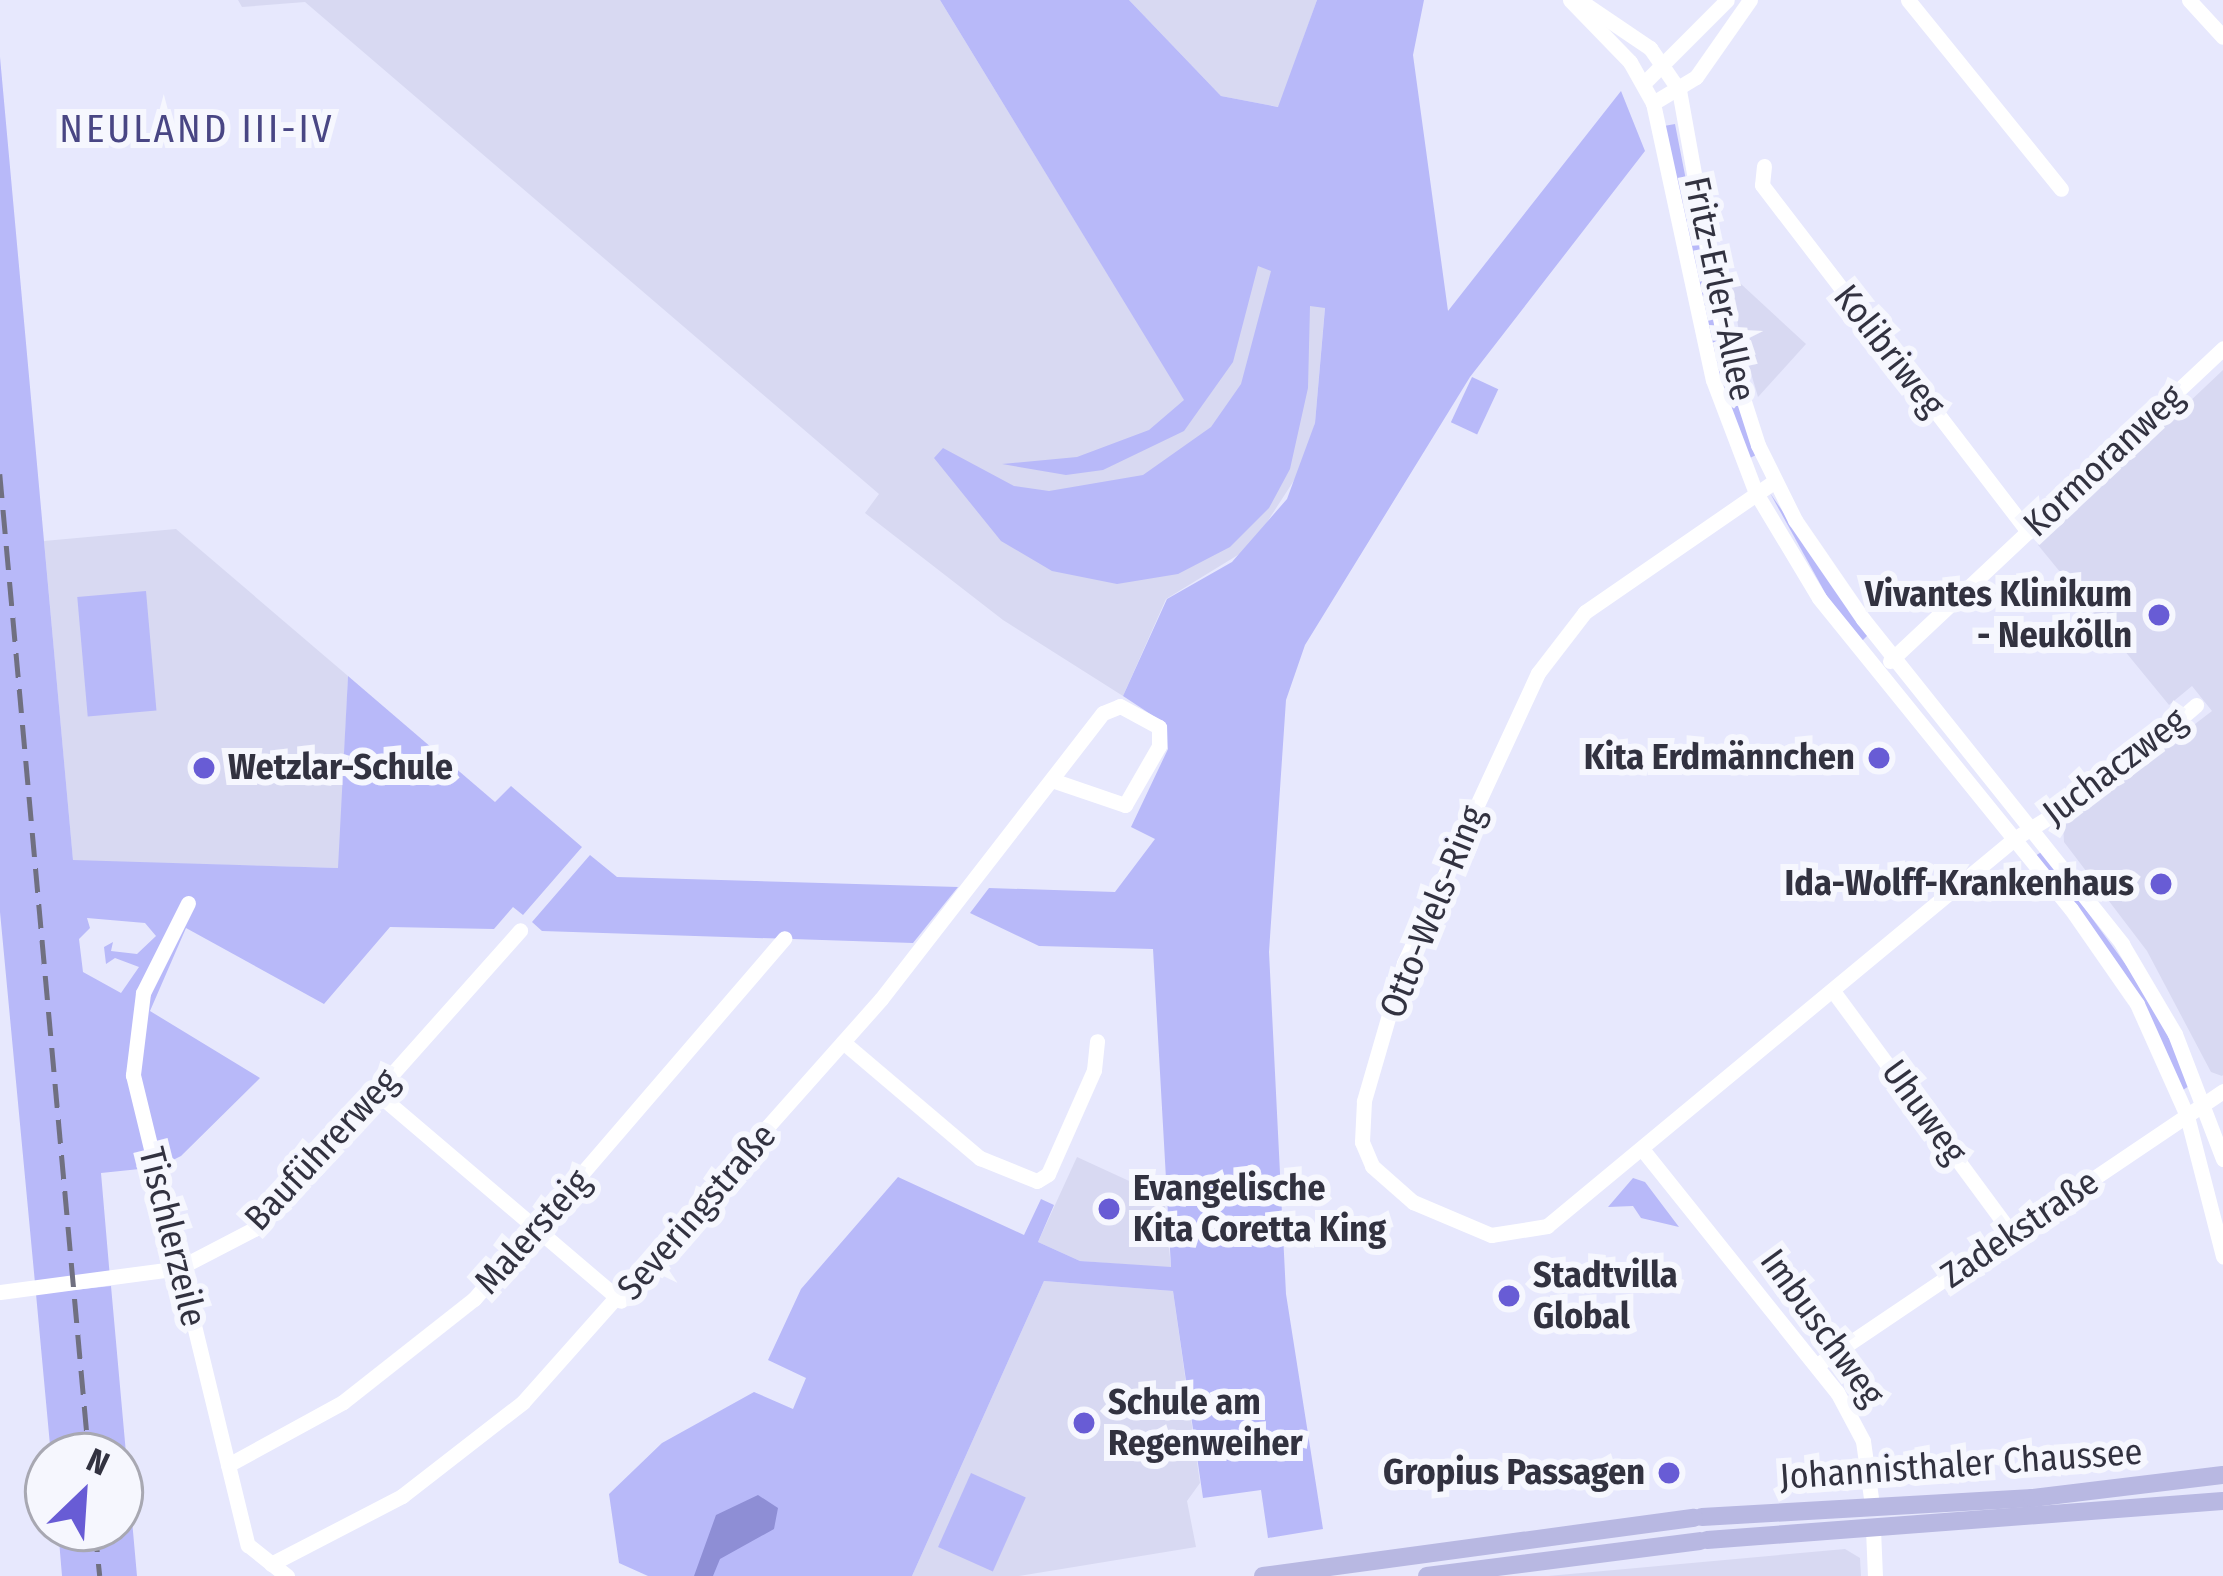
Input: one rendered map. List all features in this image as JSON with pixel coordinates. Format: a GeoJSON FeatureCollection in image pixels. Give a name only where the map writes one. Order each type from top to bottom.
{"type":"FeatureCollection","features":[{"type":"Feature","properties":{"kind":"main road","name":"Johannisthaler Chaussee"},"geometry":{"type":"LineString","coordinates":[[1263,1576],[1698,1518],[2032,1498],[2223,1475]]}},
{"type":"Feature","properties":{"kind":"main road","name":"Johannisthaler Chaussee"},"geometry":{"type":"LineString","coordinates":[[1427,1576],[1703,1540],[2223,1501]]}},
{"type":"Feature","properties":{"kind":"main road","name":"Imbuschweg"},"geometry":{"type":"LineString","coordinates":[[1872,1504],[1873,1529]]}},
{"type":"Feature","properties":{"kind":"street","name":"Fritz-Erler-Allee"},"geometry":{"type":"LineString","coordinates":[[1570,0],[1644,83],[1653,103],[1713,380],[1756,493],[1819,598],[2014,839],[2137,1004],[2187,1116],[2223,1256]]}},
{"type":"Feature","properties":{"kind":"street"},"geometry":{"type":"LineString","coordinates":[[1580,0],[1666,67]]}},
{"type":"Feature","properties":{"kind":"street"},"geometry":{"type":"LineString","coordinates":[[1644,83],[1666,67],[1726,0]]}},
{"type":"Feature","properties":{"kind":"street"},"geometry":{"type":"LineString","coordinates":[[1653,103],[1679,90],[1750,0]]}},
{"type":"Feature","properties":{"kind":"street"},"geometry":{"type":"LineString","coordinates":[[1907,0],[2061,189]]}},
{"type":"Feature","properties":{"kind":"street"},"geometry":{"type":"LineString","coordinates":[[2189,0],[2223,37]]}},
{"type":"Feature","properties":{"kind":"street","name":"Fritz-Erler-Allee"},"geometry":{"type":"LineString","coordinates":[[1666,67],[1679,90],[1724,339],[1775,482],[1823,566],[2034,829],[2154,991],[2206,1103],[2223,1159]]}},
{"type":"Feature","properties":{"kind":"street","name":"Kolibriweg"},"geometry":{"type":"LineString","coordinates":[[1764,166],[1762,185],[2028,532]]}},
{"type":"Feature","properties":{"kind":"street","name":"Kormoranweg"},"geometry":{"type":"LineString","coordinates":[[1879,672],[2223,348]]}},
{"type":"Feature","properties":{"kind":"street","name":"Otto-Wels-Ring"},"geometry":{"type":"LineString","coordinates":[[1775,482],[1585,612],[1552,650],[1411,947],[1361,1114],[1366,1154],[1387,1184],[1491,1235],[1546,1226],[2014,839]]}},
{"type":"Feature","properties":{"kind":"street","name":"Juchaczweg"},"geometry":{"type":"LineString","coordinates":[[2034,829],[2125,768],[2196,705]]}},
{"type":"Feature","properties":{"kind":"street","name":"Severingstraße"},"geometry":{"type":"LineString","coordinates":[[272,1570],[338,1534],[470,1446],[620,1300],[843,1042],[1052,780],[1112,707],[1159,727],[1160,746],[1124,806],[1052,780]]}},
{"type":"Feature","properties":{"kind":"street"},"geometry":{"type":"LineString","coordinates":[[2014,839],[2034,829]]}},
{"type":"Feature","properties":{"kind":"street","name":"Tischlerzeile"},"geometry":{"type":"LineString","coordinates":[[188,903],[143,992],[133,1044],[138,1103],[250,1553],[287,1576]]}},
{"type":"Feature","properties":{"kind":"street","name":"Bauführerweg"},"geometry":{"type":"LineString","coordinates":[[0,1292],[74,1286],[179,1268],[275,1211],[520,930]]}},
{"type":"Feature","properties":{"kind":"street","name":"Malersteig"},"geometry":{"type":"LineString","coordinates":[[228,1465],[268,1449],[413,1354],[539,1229],[785,938]]}},
{"type":"Feature","properties":{"kind":"street","name":"Uhuweg"},"geometry":{"type":"LineString","coordinates":[[1833,991],[2012,1234]]}},
{"type":"Feature","properties":{"kind":"street"},"geometry":{"type":"LineString","coordinates":[[843,1042],[980,1158],[1037,1181],[1048,1174],[1094,1070],[1097,1041]]}},
{"type":"Feature","properties":{"kind":"street","name":"Zadekstraße"},"geometry":{"type":"LineString","coordinates":[[1816,1365],[2223,1091]]}},
{"type":"Feature","properties":{"kind":"street"},"geometry":{"type":"LineString","coordinates":[[378,1094],[620,1300]]}},
{"type":"Feature","properties":{"kind":"street","name":"Imbuschweg"},"geometry":{"type":"LineString","coordinates":[[1642,1149],[1816,1365],[1863,1441],[1872,1504]]}},
{"type":"Feature","properties":{"kind":"street","name":"Imbuschweg"},"geometry":{"type":"LineString","coordinates":[[1873,1529],[1875,1576]]}},
{"type":"Feature","properties":{"kind":"shaded area"},"geometry":{"type":"Polygon","coordinates":[[[238,0],[940,0],[1184,399],[1251,264],[1272,268],[1325,307],[1315,423],[1302,468],[1251,547],[1166,599],[1123,696],[1003,620],[865,513],[879,494],[305,2],[242,7],[238,0]]]}},
{"type":"Feature","properties":{"kind":"shaded area"},"geometry":{"type":"Polygon","coordinates":[[[940,0],[1129,0],[1221,96],[1278,107],[1317,0],[1424,0],[1413,55],[1448,311],[1621,91],[1645,151],[1470,377],[1305,645],[1286,700],[1269,952],[1286,1294],[1323,1529],[1268,1538],[1261,1490],[1203,1498],[1173,1291],[1044,1281],[912,1576],[648,1576],[619,1563],[609,1494],[662,1443],[754,1392],[793,1409],[806,1378],[768,1360],[801,1289],[898,1177],[1024,1235],[1041,1199],[1054,1205],[1038,1242],[1080,1261],[1171,1267],[1153,949],[1039,946],[970,913],[989,888],[1115,892],[1155,839],[1131,827],[1168,749],[1167,725],[1123,696],[1167,599],[1232,562],[1287,499],[1315,423],[1325,308],[1310,306],[1308,388],[1290,469],[1269,508],[1230,547],[1178,574],[1117,584],[1052,571],[1001,541],[934,458],[943,448],[1014,486],[1049,491],[1143,475],[1211,427],[1241,384],[1271,271],[1258,266],[1233,362],[1184,431],[1103,470],[1066,475],[1002,464],[1077,457],[1149,430],[1184,400],[940,0]]]}},
{"type":"Feature","properties":{"kind":"shaded area"},"geometry":{"type":"Polygon","coordinates":[[[1129,0],[1317,0],[1279,107],[1221,96],[1129,0]]]}},
{"type":"Feature","properties":{"kind":"shaded area"},"geometry":{"type":"Polygon","coordinates":[[[0,57],[73,860],[338,868],[348,676],[495,802],[511,786],[582,847],[523,915],[513,907],[494,929],[390,927],[324,1004],[186,928],[150,1011],[260,1078],[181,1156],[159,1167],[101,1173],[110,1278],[35,1283],[0,912],[0,57]],[[87,918],[90,928],[79,939],[83,972],[121,993],[139,967],[115,958],[106,964],[104,947],[113,942],[111,951],[137,954],[156,936],[145,923],[87,918]]]}},
{"type":"Feature","properties":{"kind":"shaded area"},"geometry":{"type":"Polygon","coordinates":[[[1675,124],[1716,333],[1756,455],[1748,459],[1709,346],[1664,126],[1675,124]]]}},
{"type":"Feature","properties":{"kind":"shaded area"},"geometry":{"type":"Polygon","coordinates":[[[1728,272],[1806,344],[1758,397],[1740,336],[1728,272]]]}},
{"type":"Feature","properties":{"kind":"shaded area"},"geometry":{"type":"Polygon","coordinates":[[[2223,370],[2222,1076],[2211,1072],[2147,951],[2064,842],[2063,825],[2212,711],[2192,686],[2169,705],[2038,545],[2223,370]]]}},
{"type":"Feature","properties":{"kind":"shaded area"},"geometry":{"type":"Polygon","coordinates":[[[1472,377],[1498,389],[1477,435],[1451,422],[1472,377]]]}},
{"type":"Feature","properties":{"kind":"shaded area"},"geometry":{"type":"Polygon","coordinates":[[[1770,493],[1868,635],[1862,641],[1828,598],[1770,493]]]}},
{"type":"Feature","properties":{"kind":"shaded area","name":"Wetzlar-Schule"},"geometry":{"type":"Polygon","coordinates":[[[176,529],[348,676],[339,868],[73,861],[44,541],[176,529]]]}},
{"type":"Feature","properties":{"kind":"shaded area"},"geometry":{"type":"Polygon","coordinates":[[[146,591],[156,711],[88,717],[77,597],[146,591]]]}},
{"type":"Feature","properties":{"kind":"shaded area"},"geometry":{"type":"Polygon","coordinates":[[[2043,851],[2148,995],[2192,1084],[2183,1090],[2035,856],[2043,851]]]}},
{"type":"Feature","properties":{"kind":"shaded area"},"geometry":{"type":"Polygon","coordinates":[[[590,855],[617,877],[958,887],[913,943],[542,931],[532,922],[590,855]]]}},
{"type":"Feature","properties":{"kind":"shaded area","name":"Evangelische Kita Coretta King"},"geometry":{"type":"Polygon","coordinates":[[[1077,1157],[1164,1197],[1171,1268],[1080,1261],[1038,1242],[1077,1157]]]}},
{"type":"Feature","properties":{"kind":"shaded area"},"geometry":{"type":"Polygon","coordinates":[[[1633,1178],[1645,1182],[1679,1227],[1641,1218],[1633,1206],[1608,1207],[1633,1178]]]}},
{"type":"Feature","properties":{"kind":"shaded area","name":"Schule am Regenweiher"},"geometry":{"type":"Polygon","coordinates":[[[1044,1281],[1173,1291],[1200,1483],[1187,1501],[1196,1547],[1019,1576],[912,1576],[1044,1281]]]}},
{"type":"Feature","properties":{"kind":"shaded area"},"geometry":{"type":"Polygon","coordinates":[[[111,1286],[124,1432],[49,1432],[36,1294],[111,1286]]]}},
{"type":"Feature","properties":{"kind":"shaded area"},"geometry":{"type":"Polygon","coordinates":[[[971,1473],[1026,1497],[993,1571],[938,1547],[971,1473]]]}},
{"type":"Feature","properties":{"kind":"shaded area"},"geometry":{"type":"Polygon","coordinates":[[[758,1495],[778,1508],[774,1529],[720,1559],[713,1576],[694,1576],[716,1515],[758,1495]]]}},
{"type":"Feature","properties":{"kind":"shaded area"},"geometry":{"type":"Polygon","coordinates":[[[1845,1549],[1860,1558],[1861,1576],[1548,1576],[1845,1549]]]}},
{"type":"Feature","properties":{"kind":"shaded area"},"geometry":{"type":"Polygon","coordinates":[[[60,1552],[135,1552],[137,1576],[62,1576],[60,1552]]]}},
{"type":"Feature","properties":{"kind":"railway"},"geometry":{"type":"LineString","coordinates":[[0,474],[87,1432]]}},
{"type":"Feature","properties":{"kind":"railway"},"geometry":{"type":"LineString","coordinates":[[98,1552],[100,1576]]}},
{"type":"Feature","properties":{"kind":"place","name":"Vivantes Klinikum - Neukölln"},"geometry":{"type":"Point","coordinates":[2159,615]}},
{"type":"Feature","properties":{"kind":"place","name":"Kita Erdmännchen"},"geometry":{"type":"Point","coordinates":[1879,758]}},
{"type":"Feature","properties":{"kind":"place","name":"Wetzlar-Schule"},"geometry":{"type":"Point","coordinates":[204,768]}},
{"type":"Feature","properties":{"kind":"place","name":"Ida-Wolff-Krankenhaus"},"geometry":{"type":"Point","coordinates":[2161,884]}},
{"type":"Feature","properties":{"kind":"place","name":"Evangelische Kita Coretta King"},"geometry":{"type":"Point","coordinates":[1109,1209]}},
{"type":"Feature","properties":{"kind":"place","name":"Stadtvilla Global"},"geometry":{"type":"Point","coordinates":[1509,1296]}},
{"type":"Feature","properties":{"kind":"place","name":"Schule am Regenweiher"},"geometry":{"type":"Point","coordinates":[1084,1423]}},
{"type":"Feature","properties":{"kind":"place","name":"Gropius Passagen"},"geometry":{"type":"Point","coordinates":[1669,1473]}},
{"type":"Feature","properties":{"kind":"district","name":"NEULAND III-IV"},"geometry":{"type":"Point","coordinates":[197,129]}}]}
